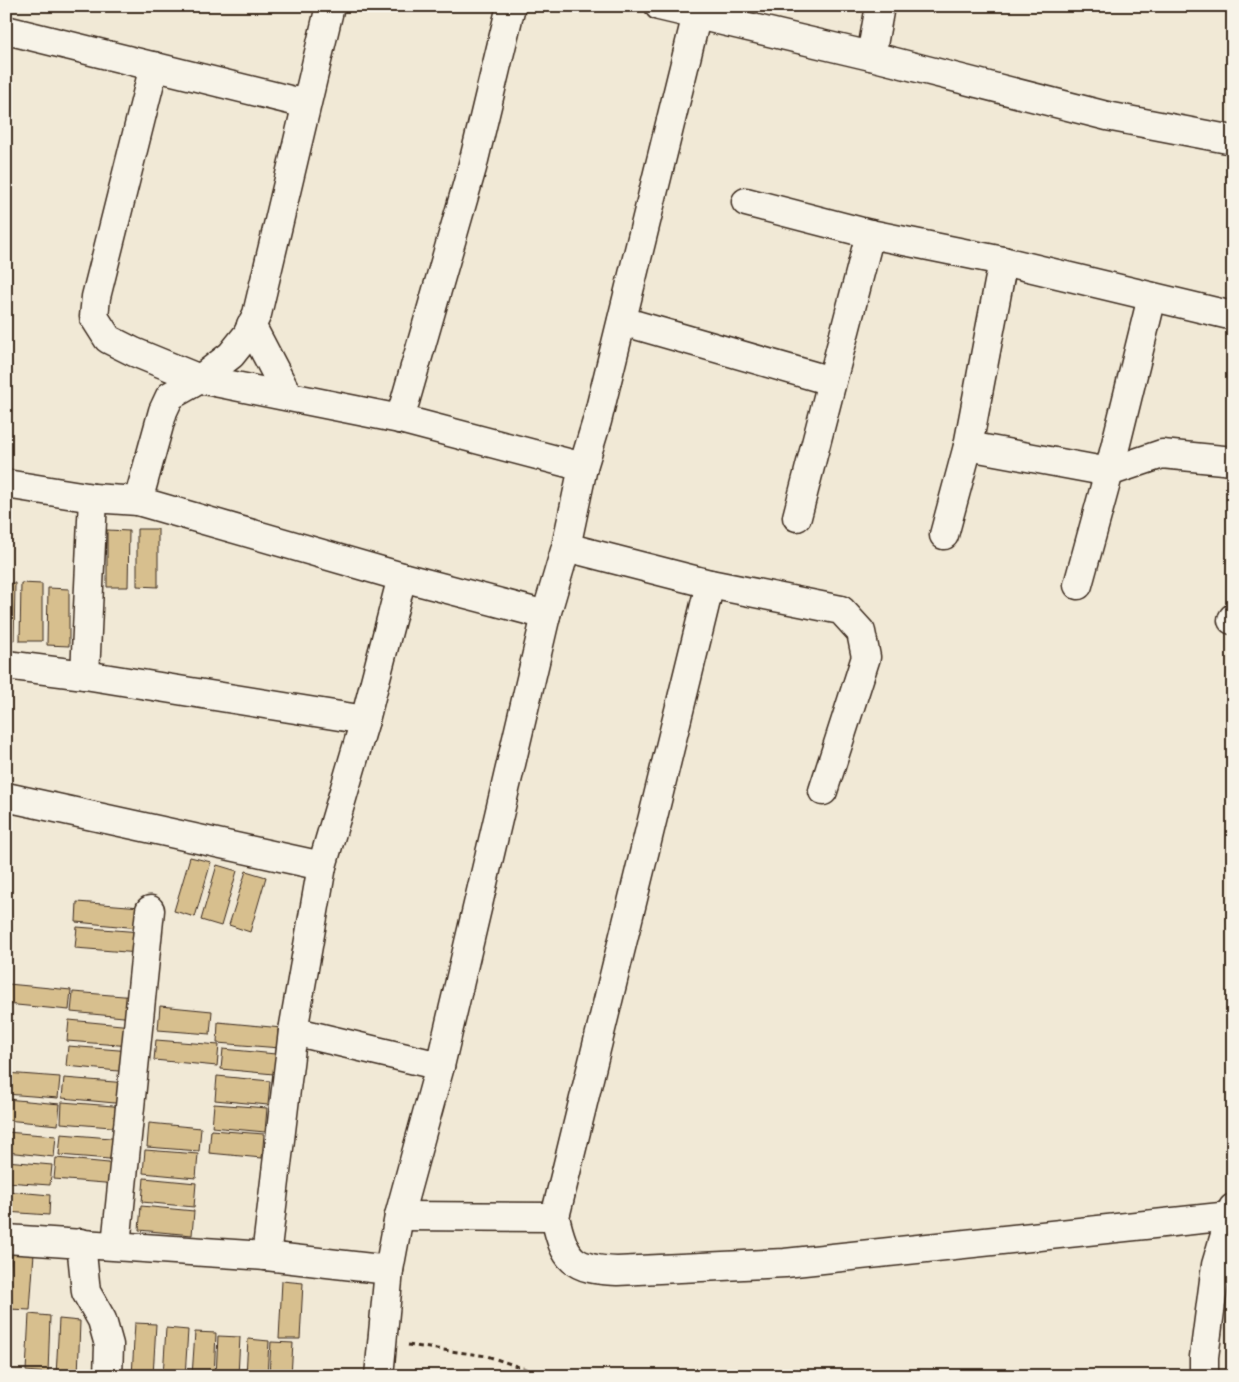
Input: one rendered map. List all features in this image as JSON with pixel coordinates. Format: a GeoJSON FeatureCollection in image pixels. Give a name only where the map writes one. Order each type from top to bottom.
{"type":"FeatureCollection","features":[{"type":"Feature","properties":{"kind":"street"},"geometry":{"type":"LineString","coordinates":[[138,500],[163,411],[170,396],[200,379],[231,355],[246,336],[251,325],[259,304],[330,6]]}},
{"type":"Feature","properties":{"kind":"street"},"geometry":{"type":"LineString","coordinates":[[400,419],[472,168],[511,6]]}},
{"type":"Feature","properties":{"kind":"street"},"geometry":{"type":"LineString","coordinates":[[660,6],[698,11],[1107,116],[1233,140]]}},
{"type":"Feature","properties":{"kind":"street"},"geometry":{"type":"LineString","coordinates":[[871,56],[880,6]]}},
{"type":"Feature","properties":{"kind":"street"},"geometry":{"type":"LineString","coordinates":[[379,1376],[389,1270],[399,1216],[440,1066],[546,615],[566,547],[583,467],[597,421],[698,11]]}},
{"type":"Feature","properties":{"kind":"street"},"geometry":{"type":"LineString","coordinates":[[7,33],[154,66],[306,104]]}},
{"type":"Feature","properties":{"kind":"street"},"geometry":{"type":"LineString","coordinates":[[154,66],[96,297],[94,317],[108,339],[134,352],[200,379],[400,419],[583,467]]}},
{"type":"Feature","properties":{"kind":"street"},"geometry":{"type":"LineString","coordinates":[[746,202],[870,234],[1004,261],[1233,316]]}},
{"type":"Feature","properties":{"kind":"street"},"geometry":{"type":"LineString","coordinates":[[797,517],[870,234]]}},
{"type":"Feature","properties":{"kind":"street"},"geometry":{"type":"LineString","coordinates":[[944,535],[968,446],[1004,261]]}},
{"type":"Feature","properties":{"kind":"street"},"geometry":{"type":"LineString","coordinates":[[1078,585],[1109,472],[1152,297]]}},
{"type":"Feature","properties":{"kind":"street"},"geometry":{"type":"LineString","coordinates":[[622,320],[831,381]]}},
{"type":"Feature","properties":{"kind":"street"},"geometry":{"type":"LineString","coordinates":[[251,325],[288,396]]}},
{"type":"Feature","properties":{"kind":"street"},"geometry":{"type":"LineString","coordinates":[[968,446],[1109,472],[1162,454],[1233,461]]}},
{"type":"Feature","properties":{"kind":"street"},"geometry":{"type":"LineString","coordinates":[[6,484],[94,498],[138,500],[402,577],[546,615]]}},
{"type":"Feature","properties":{"kind":"street"},"geometry":{"type":"LineString","coordinates":[[86,675],[94,498]]}},
{"type":"Feature","properties":{"kind":"street"},"geometry":{"type":"LineString","coordinates":[[566,547],[710,584],[841,610],[861,632],[866,657],[823,791]]}},
{"type":"Feature","properties":{"kind":"street"},"geometry":{"type":"LineString","coordinates":[[266,1256],[293,1031],[322,866],[366,720],[402,577]]}},
{"type":"Feature","properties":{"kind":"street"},"geometry":{"type":"LineString","coordinates":[[710,584],[555,1217],[561,1242],[579,1265],[596,1270],[617,1270],[785,1263],[1230,1222],[1216,1265],[1204,1357],[1204,1376]]}},
{"type":"Feature","properties":{"kind":"street"},"geometry":{"type":"LineString","coordinates":[[6,665],[86,675],[366,720]]}},
{"type":"Feature","properties":{"kind":"street"},"geometry":{"type":"LineString","coordinates":[[6,798],[322,866]]}},
{"type":"Feature","properties":{"kind":"street"},"geometry":{"type":"LineString","coordinates":[[116,1246],[150,910]]}},
{"type":"Feature","properties":{"kind":"street"},"geometry":{"type":"LineString","coordinates":[[293,1031],[440,1066]]}},
{"type":"Feature","properties":{"kind":"street"},"geometry":{"type":"LineString","coordinates":[[399,1216],[555,1217]]}},
{"type":"Feature","properties":{"kind":"street"},"geometry":{"type":"LineString","coordinates":[[6,1238],[266,1256],[389,1270]]}},
{"type":"Feature","properties":{"kind":"street"},"geometry":{"type":"LineString","coordinates":[[81,1243],[86,1292],[102,1320],[109,1345],[108,1376]]}},
{"type":"Feature","properties":{"kind":"path"},"geometry":{"type":"LineString","coordinates":[[382,1342],[487,1356],[546,1376]]}},
{"type":"Feature","properties":{"kind":"building"},"geometry":{"type":"Polygon","coordinates":[[[137,529],[158,529],[158,587],[137,586],[137,529]]]}},
{"type":"Feature","properties":{"kind":"building"},"geometry":{"type":"Polygon","coordinates":[[[107,530],[129,531],[128,587],[107,587],[107,530]]]}},
{"type":"Feature","properties":{"kind":"building"},"geometry":{"type":"Polygon","coordinates":[[[6,583],[15,583],[14,640],[6,640],[6,583]]]}},
{"type":"Feature","properties":{"kind":"building"},"geometry":{"type":"Polygon","coordinates":[[[21,583],[42,584],[42,641],[20,641],[21,583]]]}},
{"type":"Feature","properties":{"kind":"building"},"geometry":{"type":"Polygon","coordinates":[[[48,588],[69,589],[69,646],[47,645],[48,588]]]}},
{"type":"Feature","properties":{"kind":"building"},"geometry":{"type":"Polygon","coordinates":[[[190,857],[211,862],[195,917],[174,911],[190,857]]]}},
{"type":"Feature","properties":{"kind":"building"},"geometry":{"type":"Polygon","coordinates":[[[217,865],[237,871],[221,926],[201,920],[217,865]]]}},
{"type":"Feature","properties":{"kind":"building"},"geometry":{"type":"Polygon","coordinates":[[[246,871],[266,877],[250,932],[229,925],[246,871]]]}},
{"type":"Feature","properties":{"kind":"building"},"geometry":{"type":"Polygon","coordinates":[[[77,902],[141,907],[139,928],[76,922],[77,902]]]}},
{"type":"Feature","properties":{"kind":"building"},"geometry":{"type":"Polygon","coordinates":[[[77,927],[140,932],[139,953],[75,948],[77,927]]]}},
{"type":"Feature","properties":{"kind":"building"},"geometry":{"type":"Polygon","coordinates":[[[8,984],[71,990],[69,1010],[6,1004],[8,984]]]}},
{"type":"Feature","properties":{"kind":"building"},"geometry":{"type":"Polygon","coordinates":[[[73,992],[136,997],[134,1018],[71,1012],[73,992]]]}},
{"type":"Feature","properties":{"kind":"building"},"geometry":{"type":"Polygon","coordinates":[[[160,1006],[212,1011],[210,1034],[158,1030],[160,1006]]]}},
{"type":"Feature","properties":{"kind":"building"},"geometry":{"type":"Polygon","coordinates":[[[69,1020],[132,1026],[131,1046],[67,1041],[69,1020]]]}},
{"type":"Feature","properties":{"kind":"building"},"geometry":{"type":"Polygon","coordinates":[[[218,1022],[282,1028],[280,1048],[217,1043],[218,1022]]]}},
{"type":"Feature","properties":{"kind":"building"},"geometry":{"type":"Polygon","coordinates":[[[156,1040],[219,1045],[217,1066],[154,1060],[156,1040]]]}},
{"type":"Feature","properties":{"kind":"building"},"geometry":{"type":"Polygon","coordinates":[[[68,1046],[131,1051],[129,1072],[66,1066],[68,1046]]]}},
{"type":"Feature","properties":{"kind":"building"},"geometry":{"type":"Polygon","coordinates":[[[223,1049],[286,1055],[284,1075],[221,1069],[223,1049]]]}},
{"type":"Feature","properties":{"kind":"building"},"geometry":{"type":"Polygon","coordinates":[[[6,1073],[60,1077],[58,1098],[6,1094],[6,1073]]]}},
{"type":"Feature","properties":{"kind":"building"},"geometry":{"type":"Polygon","coordinates":[[[217,1076],[270,1081],[268,1105],[215,1100],[217,1076]]]}},
{"type":"Feature","properties":{"kind":"building"},"geometry":{"type":"Polygon","coordinates":[[[64,1078],[127,1083],[125,1104],[62,1098],[64,1078]]]}},
{"type":"Feature","properties":{"kind":"building"},"geometry":{"type":"Polygon","coordinates":[[[6,1099],[60,1104],[58,1125],[6,1120],[6,1099]]]}},
{"type":"Feature","properties":{"kind":"building"},"geometry":{"type":"Polygon","coordinates":[[[62,1102],[126,1107],[124,1128],[61,1123],[62,1102]]]}},
{"type":"Feature","properties":{"kind":"building"},"geometry":{"type":"Polygon","coordinates":[[[214,1104],[267,1108],[265,1132],[212,1127],[214,1104]]]}},
{"type":"Feature","properties":{"kind":"building"},"geometry":{"type":"Polygon","coordinates":[[[149,1123],[201,1128],[199,1151],[147,1147],[149,1123]]]}},
{"type":"Feature","properties":{"kind":"building"},"geometry":{"type":"Polygon","coordinates":[[[211,1130],[264,1134],[262,1158],[209,1153],[211,1130]]]}},
{"type":"Feature","properties":{"kind":"building"},"geometry":{"type":"Polygon","coordinates":[[[6,1132],[56,1136],[54,1157],[6,1152],[6,1132]]]}},
{"type":"Feature","properties":{"kind":"building"},"geometry":{"type":"Polygon","coordinates":[[[61,1134],[123,1139],[122,1160],[59,1155],[61,1134]]]}},
{"type":"Feature","properties":{"kind":"building"},"geometry":{"type":"Polygon","coordinates":[[[145,1150],[198,1154],[196,1178],[143,1173],[145,1150]]]}},
{"type":"Feature","properties":{"kind":"building"},"geometry":{"type":"Polygon","coordinates":[[[56,1158],[119,1164],[117,1184],[54,1179],[56,1158]]]}},
{"type":"Feature","properties":{"kind":"building"},"geometry":{"type":"Polygon","coordinates":[[[6,1161],[52,1165],[50,1185],[6,1182],[6,1161]]]}},
{"type":"Feature","properties":{"kind":"building"},"geometry":{"type":"Polygon","coordinates":[[[144,1178],[196,1183],[194,1207],[142,1202],[144,1178]]]}},
{"type":"Feature","properties":{"kind":"building"},"geometry":{"type":"Polygon","coordinates":[[[6,1191],[50,1195],[49,1215],[6,1212],[6,1191]]]}},
{"type":"Feature","properties":{"kind":"building"},"geometry":{"type":"Polygon","coordinates":[[[141,1206],[194,1211],[192,1235],[139,1230],[141,1206]]]}},
{"type":"Feature","properties":{"kind":"building"},"geometry":{"type":"Polygon","coordinates":[[[6,1250],[11,1250],[8,1307],[6,1307],[6,1250]]]}},
{"type":"Feature","properties":{"kind":"building"},"geometry":{"type":"Polygon","coordinates":[[[12,1252],[34,1253],[30,1310],[9,1309],[12,1252]]]}},
{"type":"Feature","properties":{"kind":"building"},"geometry":{"type":"Polygon","coordinates":[[[282,1281],[303,1283],[300,1339],[279,1339],[282,1281]]]}},
{"type":"Feature","properties":{"kind":"building"},"geometry":{"type":"Polygon","coordinates":[[[29,1314],[50,1316],[48,1373],[26,1371],[29,1314]]]}},
{"type":"Feature","properties":{"kind":"building"},"geometry":{"type":"Polygon","coordinates":[[[59,1319],[80,1321],[78,1376],[56,1376],[59,1319]]]}},
{"type":"Feature","properties":{"kind":"building"},"geometry":{"type":"Polygon","coordinates":[[[135,1323],[156,1324],[153,1376],[132,1376],[135,1323]]]}},
{"type":"Feature","properties":{"kind":"building"},"geometry":{"type":"Polygon","coordinates":[[[166,1328],[188,1330],[185,1376],[163,1376],[166,1328]]]}},
{"type":"Feature","properties":{"kind":"building"},"geometry":{"type":"Polygon","coordinates":[[[195,1332],[216,1333],[214,1376],[192,1376],[195,1332]]]}},
{"type":"Feature","properties":{"kind":"building"},"geometry":{"type":"Polygon","coordinates":[[[218,1336],[240,1337],[238,1376],[216,1376],[218,1336]]]}},
{"type":"Feature","properties":{"kind":"building"},"geometry":{"type":"Polygon","coordinates":[[[248,1339],[269,1341],[267,1376],[246,1376],[248,1339]]]}},
{"type":"Feature","properties":{"kind":"building"},"geometry":{"type":"Polygon","coordinates":[[[271,1342],[293,1343],[291,1376],[269,1376],[271,1342]]]}}]}
